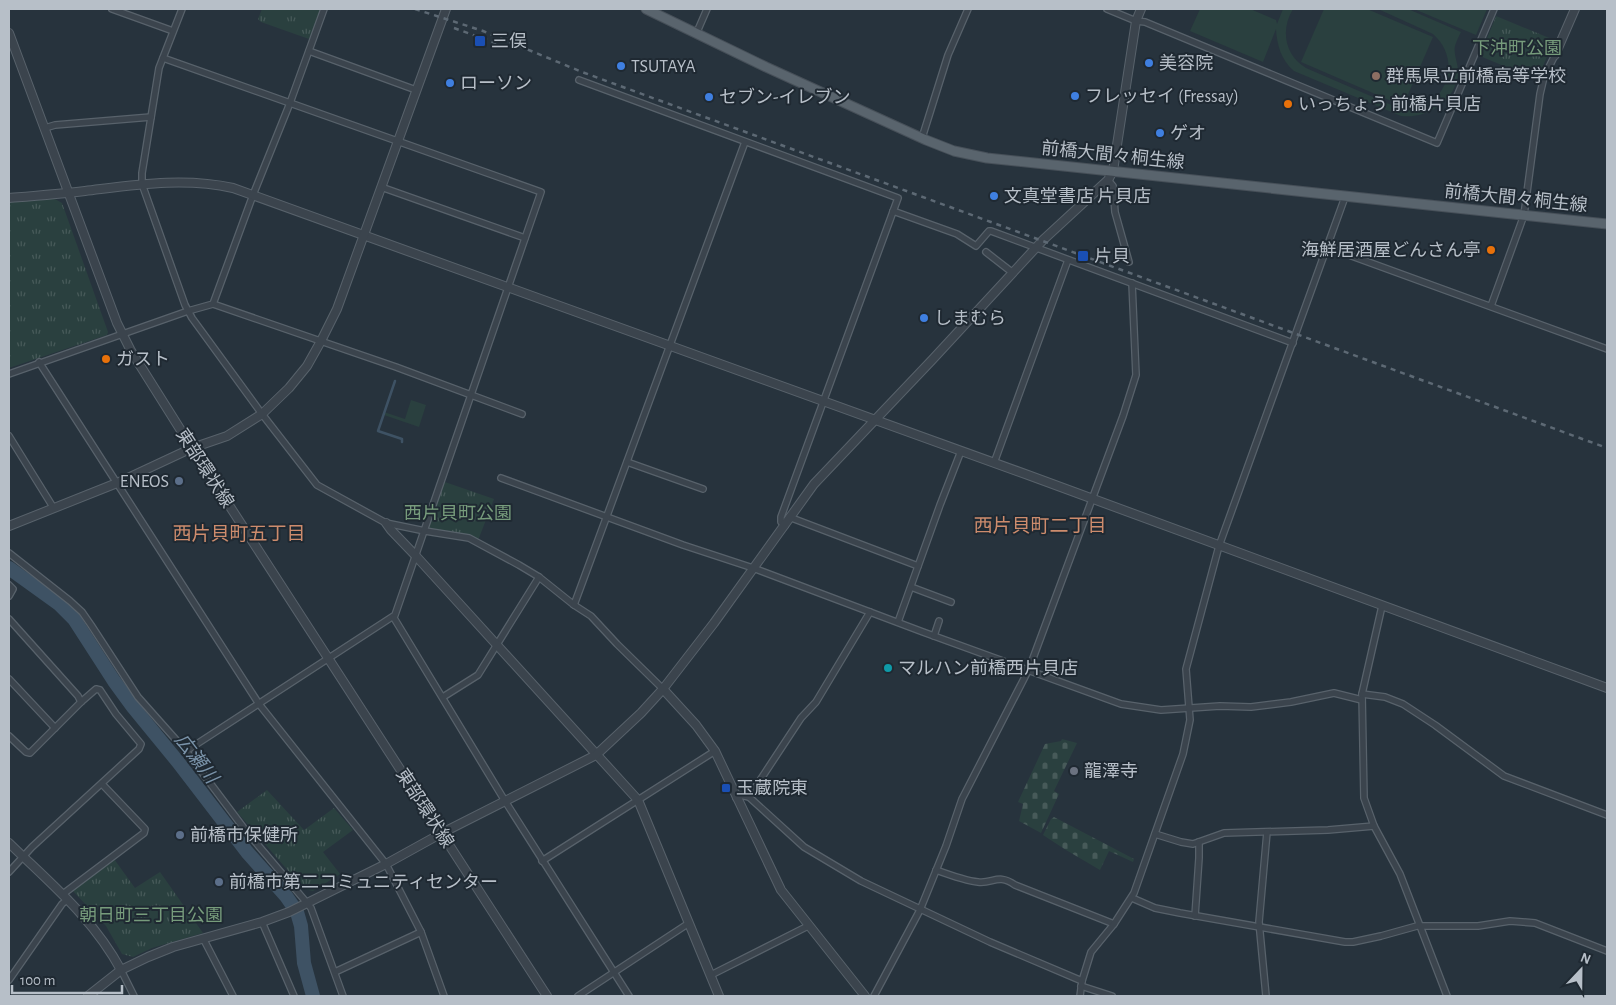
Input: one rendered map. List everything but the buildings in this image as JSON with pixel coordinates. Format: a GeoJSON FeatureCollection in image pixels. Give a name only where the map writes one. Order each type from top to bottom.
{"type":"FeatureCollection","features":[{"type":"Feature","properties":{"kind":"main road","name":"前橋大間々桐生線"},"geometry":{"type":"LineString","coordinates":[[646,9],[766,67],[954,151],[987,158],[1607,224]]}},
{"type":"Feature","properties":{"kind":"street"},"geometry":{"type":"LineString","coordinates":[[112,9],[173,31]]}},
{"type":"Feature","properties":{"kind":"street"},"geometry":{"type":"LineString","coordinates":[[182,9],[159,68],[142,173],[142,184],[188,311],[262,414],[317,485],[386,522],[469,538],[540,577],[574,605],[591,616],[663,689],[696,725],[715,751],[781,890],[865,996]]}},
{"type":"Feature","properties":{"kind":"street"},"geometry":{"type":"LineString","coordinates":[[213,304],[324,9]]}},
{"type":"Feature","properties":{"kind":"street"},"geometry":{"type":"LineString","coordinates":[[9,526],[117,482],[192,448],[227,436],[262,414],[299,377],[321,341],[337,308],[399,141],[445,9]]}},
{"type":"Feature","properties":{"kind":"street"},"geometry":{"type":"LineString","coordinates":[[697,32],[707,9]]}},
{"type":"Feature","properties":{"kind":"street"},"geometry":{"type":"LineString","coordinates":[[922,138],[948,55],[968,9]]}},
{"type":"Feature","properties":{"kind":"street"},"geometry":{"type":"LineString","coordinates":[[1108,9],[1136,21],[1145,22],[1436,143],[1494,9]]}},
{"type":"Feature","properties":{"kind":"street"},"geometry":{"type":"LineString","coordinates":[[88,996],[121,970],[165,950],[204,940],[289,912],[386,864],[442,833],[596,755],[642,713],[714,623],[814,484],[932,360],[1042,240],[1108,180],[1113,171],[1136,21],[1142,9]]}},
{"type":"Feature","properties":{"kind":"street"},"geometry":{"type":"LineString","coordinates":[[1491,306],[1524,215],[1540,94],[1544,77],[1575,9]]}},
{"type":"Feature","properties":{"kind":"street","name":"東部環状線"},"geometry":{"type":"LineString","coordinates":[[9,33],[122,335],[192,448],[547,996]]}},
{"type":"Feature","properties":{"kind":"street"},"geometry":{"type":"LineString","coordinates":[[308,51],[416,90]]}},
{"type":"Feature","properties":{"kind":"street"},"geometry":{"type":"LineString","coordinates":[[163,58],[541,192],[394,618],[186,751]]}},
{"type":"Feature","properties":{"kind":"street"},"geometry":{"type":"LineString","coordinates":[[579,80],[898,199],[780,517],[781,522],[785,526]]}},
{"type":"Feature","properties":{"kind":"street"},"geometry":{"type":"LineString","coordinates":[[45,128],[55,125],[151,117]]}},
{"type":"Feature","properties":{"kind":"street"},"geometry":{"type":"LineString","coordinates":[[574,605],[745,142]]}},
{"type":"Feature","properties":{"kind":"street"},"geometry":{"type":"LineString","coordinates":[[1108,180],[1113,186],[1113,205],[1130,262]]}},
{"type":"Feature","properties":{"kind":"street"},"geometry":{"type":"LineString","coordinates":[[9,198],[171,182],[199,182],[233,188],[824,401],[1607,688]]}},
{"type":"Feature","properties":{"kind":"street"},"geometry":{"type":"LineString","coordinates":[[381,187],[525,238]]}},
{"type":"Feature","properties":{"kind":"street"},"geometry":{"type":"LineString","coordinates":[[1080,996],[1081,984],[1090,952],[1114,924],[1132,898],[1183,754],[1190,720],[1186,669],[1219,546],[1345,197]]}},
{"type":"Feature","properties":{"kind":"street"},"geometry":{"type":"LineString","coordinates":[[894,211],[957,234],[976,246],[989,231],[1293,343]]}},
{"type":"Feature","properties":{"kind":"street"},"geometry":{"type":"LineString","coordinates":[[1327,246],[1607,349]]}},
{"type":"Feature","properties":{"kind":"street"},"geometry":{"type":"LineString","coordinates":[[986,252],[1012,274]]}},
{"type":"Feature","properties":{"kind":"street"},"geometry":{"type":"LineString","coordinates":[[994,463],[1068,260]]}},
{"type":"Feature","properties":{"kind":"street"},"geometry":{"type":"LineString","coordinates":[[874,996],[920,910],[962,799],[1029,669],[1093,500],[1135,380],[1132,283]]}},
{"type":"Feature","properties":{"kind":"street"},"geometry":{"type":"LineString","coordinates":[[9,374],[39,362],[213,304],[396,367],[522,414]]}},
{"type":"Feature","properties":{"kind":"street"},"geometry":{"type":"LineString","coordinates":[[39,362],[259,704],[386,864],[421,932],[444,996]]}},
{"type":"Feature","properties":{"kind":"street"},"geometry":{"type":"LineString","coordinates":[[9,436],[53,507]]}},
{"type":"Feature","properties":{"kind":"street"},"geometry":{"type":"LineString","coordinates":[[898,622],[961,451]]}},
{"type":"Feature","properties":{"kind":"street"},"geometry":{"type":"LineString","coordinates":[[627,462],[703,489]]}},
{"type":"Feature","properties":{"kind":"street"},"geometry":{"type":"LineString","coordinates":[[501,478],[1128,705],[1161,710],[1220,706],[1251,707],[1291,702],[1334,693],[1362,697],[1385,697],[1403,704],[1510,779],[1607,815]]}},
{"type":"Feature","properties":{"kind":"street"},"geometry":{"type":"LineString","coordinates":[[789,517],[918,566]]}},
{"type":"Feature","properties":{"kind":"street"},"geometry":{"type":"LineString","coordinates":[[386,522],[391,530],[416,555],[638,800],[719,996]]}},
{"type":"Feature","properties":{"kind":"street"},"geometry":{"type":"LineString","coordinates":[[9,553],[70,600],[82,612],[133,691],[186,751],[304,904],[311,908],[343,996]]}},
{"type":"Feature","properties":{"kind":"street"},"geometry":{"type":"LineString","coordinates":[[443,697],[475,677],[540,577]]}},
{"type":"Feature","properties":{"kind":"street"},"geometry":{"type":"LineString","coordinates":[[9,584],[14,589],[9,596]]}},
{"type":"Feature","properties":{"kind":"street"},"geometry":{"type":"LineString","coordinates":[[911,588],[952,602]]}},
{"type":"Feature","properties":{"kind":"street"},"geometry":{"type":"LineString","coordinates":[[1382,606],[1362,697],[1364,798],[1374,826],[1400,874],[1447,996]]}},
{"type":"Feature","properties":{"kind":"street"},"geometry":{"type":"LineString","coordinates":[[749,796],[801,718],[816,702],[870,612]]}},
{"type":"Feature","properties":{"kind":"street"},"geometry":{"type":"LineString","coordinates":[[394,618],[542,861],[629,996]]}},
{"type":"Feature","properties":{"kind":"street"},"geometry":{"type":"LineString","coordinates":[[9,620],[78,696],[81,702]]}},
{"type":"Feature","properties":{"kind":"street"},"geometry":{"type":"LineString","coordinates":[[934,636],[939,621]]}},
{"type":"Feature","properties":{"kind":"street"},"geometry":{"type":"LineString","coordinates":[[9,679],[55,728]]}},
{"type":"Feature","properties":{"kind":"street"},"geometry":{"type":"LineString","coordinates":[[9,736],[26,752],[30,753],[81,702],[98,689],[141,743],[139,749],[9,872]]}},
{"type":"Feature","properties":{"kind":"street"},"geometry":{"type":"LineString","coordinates":[[542,861],[715,751]]}},
{"type":"Feature","properties":{"kind":"street"},"geometry":{"type":"LineString","coordinates":[[9,980],[66,896],[144,833],[145,829],[102,784]]}},
{"type":"Feature","properties":{"kind":"street"},"geometry":{"type":"LineString","coordinates":[[736,798],[740,794],[749,796],[804,847],[861,881],[1081,984],[1112,996]]}},
{"type":"Feature","properties":{"kind":"street"},"geometry":{"type":"LineString","coordinates":[[1155,834],[1187,844],[1199,842],[1224,833],[1328,830],[1374,826]]}},
{"type":"Feature","properties":{"kind":"street"},"geometry":{"type":"LineString","coordinates":[[1266,996],[1258,927],[1267,832]]}},
{"type":"Feature","properties":{"kind":"street"},"geometry":{"type":"LineString","coordinates":[[1195,916],[1199,842]]}},
{"type":"Feature","properties":{"kind":"street"},"geometry":{"type":"LineString","coordinates":[[9,843],[66,896],[102,938],[134,996]]}},
{"type":"Feature","properties":{"kind":"street"},"geometry":{"type":"LineString","coordinates":[[936,870],[977,882],[998,879],[1009,881],[1114,924]]}},
{"type":"Feature","properties":{"kind":"street"},"geometry":{"type":"LineString","coordinates":[[1132,898],[1156,908],[1195,916],[1353,942],[1421,926],[1478,926],[1510,921],[1525,921],[1535,923],[1607,952]]}},
{"type":"Feature","properties":{"kind":"street"},"geometry":{"type":"LineString","coordinates":[[262,922],[294,996]]}},
{"type":"Feature","properties":{"kind":"street"},"geometry":{"type":"LineString","coordinates":[[578,996],[689,923]]}},
{"type":"Feature","properties":{"kind":"street"},"geometry":{"type":"LineString","coordinates":[[711,976],[808,926]]}},
{"type":"Feature","properties":{"kind":"street"},"geometry":{"type":"LineString","coordinates":[[335,972],[421,932]]}},
{"type":"Feature","properties":{"kind":"street"},"geometry":{"type":"LineString","coordinates":[[204,940],[233,996]]}},
{"type":"Feature","properties":{"kind":"green space"},"geometry":{"type":"Polygon","coordinates":[[[262,9],[322,9],[309,39],[261,22],[258,19],[262,9]]]}},
{"type":"Feature","properties":{"kind":"green space"},"geometry":{"type":"Polygon","coordinates":[[[1200,9],[1250,9],[1276,20],[1277,24],[1283,9],[1293,9],[1289,17],[1286,34],[1289,50],[1299,63],[1306,68],[1396,107],[1412,108],[1426,104],[1436,97],[1444,86],[1448,73],[1448,60],[1443,46],[1433,34],[1378,9],[1408,9],[1461,32],[1455,49],[1458,71],[1456,84],[1446,100],[1438,107],[1420,115],[1401,116],[1294,71],[1280,52],[1276,29],[1263,62],[1190,31],[1200,9]]]}},
{"type":"Feature","properties":{"kind":"green space"},"geometry":{"type":"Polygon","coordinates":[[[1324,9],[1367,9],[1433,37],[1403,106],[1301,62],[1324,9]]]}},
{"type":"Feature","properties":{"kind":"green space"},"geometry":{"type":"Polygon","coordinates":[[[1414,9],[1487,9],[1476,35],[1414,9]]]}},
{"type":"Feature","properties":{"kind":"green space","name":"下沖町公園"},"geometry":{"type":"Polygon","coordinates":[[[1496,16],[1554,40],[1537,80],[1480,56],[1496,16]]]}},
{"type":"Feature","properties":{"kind":"green space"},"geometry":{"type":"Polygon","coordinates":[[[53,198],[62,203],[108,332],[107,335],[9,368],[9,202],[53,198]]]}},
{"type":"Feature","properties":{"kind":"green space"},"geometry":{"type":"Polygon","coordinates":[[[411,400],[426,405],[419,427],[384,415],[384,412],[405,419],[411,400]]]}},
{"type":"Feature","properties":{"kind":"green space","name":"西片貝町公園"},"geometry":{"type":"Polygon","coordinates":[[[442,481],[494,499],[477,543],[425,531],[442,481]]]}},
{"type":"Feature","properties":{"kind":"green space"},"geometry":{"type":"Polygon","coordinates":[[[1062,739],[1077,743],[1054,791],[1059,794],[1041,833],[1019,821],[1023,804],[1018,802],[1045,744],[1061,741],[1062,739]]]}},
{"type":"Feature","properties":{"kind":"green space"},"geometry":{"type":"Polygon","coordinates":[[[267,790],[304,830],[334,808],[353,830],[323,852],[340,874],[313,891],[304,889],[237,812],[267,790]]]}},
{"type":"Feature","properties":{"kind":"green space"},"geometry":{"type":"Polygon","coordinates":[[[1054,817],[1134,859],[1133,862],[1109,851],[1100,870],[1043,835],[1051,819],[1054,817]]]}},
{"type":"Feature","properties":{"kind":"green space","name":"朝日町三丁目公園"},"geometry":{"type":"Polygon","coordinates":[[[114,859],[135,888],[160,872],[203,933],[152,948],[133,957],[122,954],[106,926],[72,890],[114,859]]]}},
{"type":"Feature","properties":{"kind":"waterway"},"geometry":{"type":"LineString","coordinates":[[395,381],[378,431],[402,439],[402,442]]}},
{"type":"Feature","properties":{"kind":"waterway","name":"広瀬川"},"geometry":{"type":"LineString","coordinates":[[9,568],[59,604],[74,619],[133,707],[247,852],[286,896],[297,912],[301,926],[304,963],[313,996]]}},
{"type":"Feature","properties":{"kind":"railway"},"geometry":{"type":"LineString","coordinates":[[415,9],[483,31],[582,72],[1607,448]]}},
{"type":"Feature","properties":{"kind":"railway"},"geometry":{"type":"LineString","coordinates":[[454,28],[501,45]]}},
{"type":"Feature","properties":{"kind":"place","name":"三俣"},"geometry":{"type":"Point","coordinates":[480,41]}},
{"type":"Feature","properties":{"kind":"place","name":"美容院"},"geometry":{"type":"Point","coordinates":[1149,63]}},
{"type":"Feature","properties":{"kind":"place","name":"TSUTAYA"},"geometry":{"type":"Point","coordinates":[621,66]}},
{"type":"Feature","properties":{"kind":"place","name":"群馬県立前橋高等学校"},"geometry":{"type":"Point","coordinates":[1376,76]}},
{"type":"Feature","properties":{"kind":"place","name":"ローソン"},"geometry":{"type":"Point","coordinates":[450,83]}},
{"type":"Feature","properties":{"kind":"place","name":"フレッセイ (Fressay)"},"geometry":{"type":"Point","coordinates":[1075,96]}},
{"type":"Feature","properties":{"kind":"place","name":"セブン-イレブン"},"geometry":{"type":"Point","coordinates":[709,97]}},
{"type":"Feature","properties":{"kind":"place","name":"いっちょう 前橋片貝店"},"geometry":{"type":"Point","coordinates":[1288,104]}},
{"type":"Feature","properties":{"kind":"place","name":"ゲオ"},"geometry":{"type":"Point","coordinates":[1160,133]}},
{"type":"Feature","properties":{"kind":"place","name":"文真堂書店 片貝店"},"geometry":{"type":"Point","coordinates":[994,196]}},
{"type":"Feature","properties":{"kind":"place","name":"海鮮居酒屋どんさん亭"},"geometry":{"type":"Point","coordinates":[1491,250]}},
{"type":"Feature","properties":{"kind":"place","name":"片貝"},"geometry":{"type":"Point","coordinates":[1083,256]}},
{"type":"Feature","properties":{"kind":"place","name":"しまむら"},"geometry":{"type":"Point","coordinates":[924,318]}},
{"type":"Feature","properties":{"kind":"place","name":"ガスト"},"geometry":{"type":"Point","coordinates":[106,359]}},
{"type":"Feature","properties":{"kind":"place","name":"ENEOS"},"geometry":{"type":"Point","coordinates":[179,481]}},
{"type":"Feature","properties":{"kind":"place","name":"マルハン前橋西片貝店"},"geometry":{"type":"Point","coordinates":[888,668]}},
{"type":"Feature","properties":{"kind":"place","name":"龍澤寺"},"geometry":{"type":"Point","coordinates":[1074,771]}},
{"type":"Feature","properties":{"kind":"place","name":"玉蔵院東"},"geometry":{"type":"Point","coordinates":[726,788]}},
{"type":"Feature","properties":{"kind":"place","name":"前橋市保健所"},"geometry":{"type":"Point","coordinates":[180,835]}},
{"type":"Feature","properties":{"kind":"place","name":"前橋市第二コミュニティセンター"},"geometry":{"type":"Point","coordinates":[219,882]}},
{"type":"Feature","properties":{"kind":"district","name":"西片貝町二丁目"},"geometry":{"type":"Point","coordinates":[1040,525]}},
{"type":"Feature","properties":{"kind":"district","name":"西片貝町五丁目"},"geometry":{"type":"Point","coordinates":[239,533]}}]}
